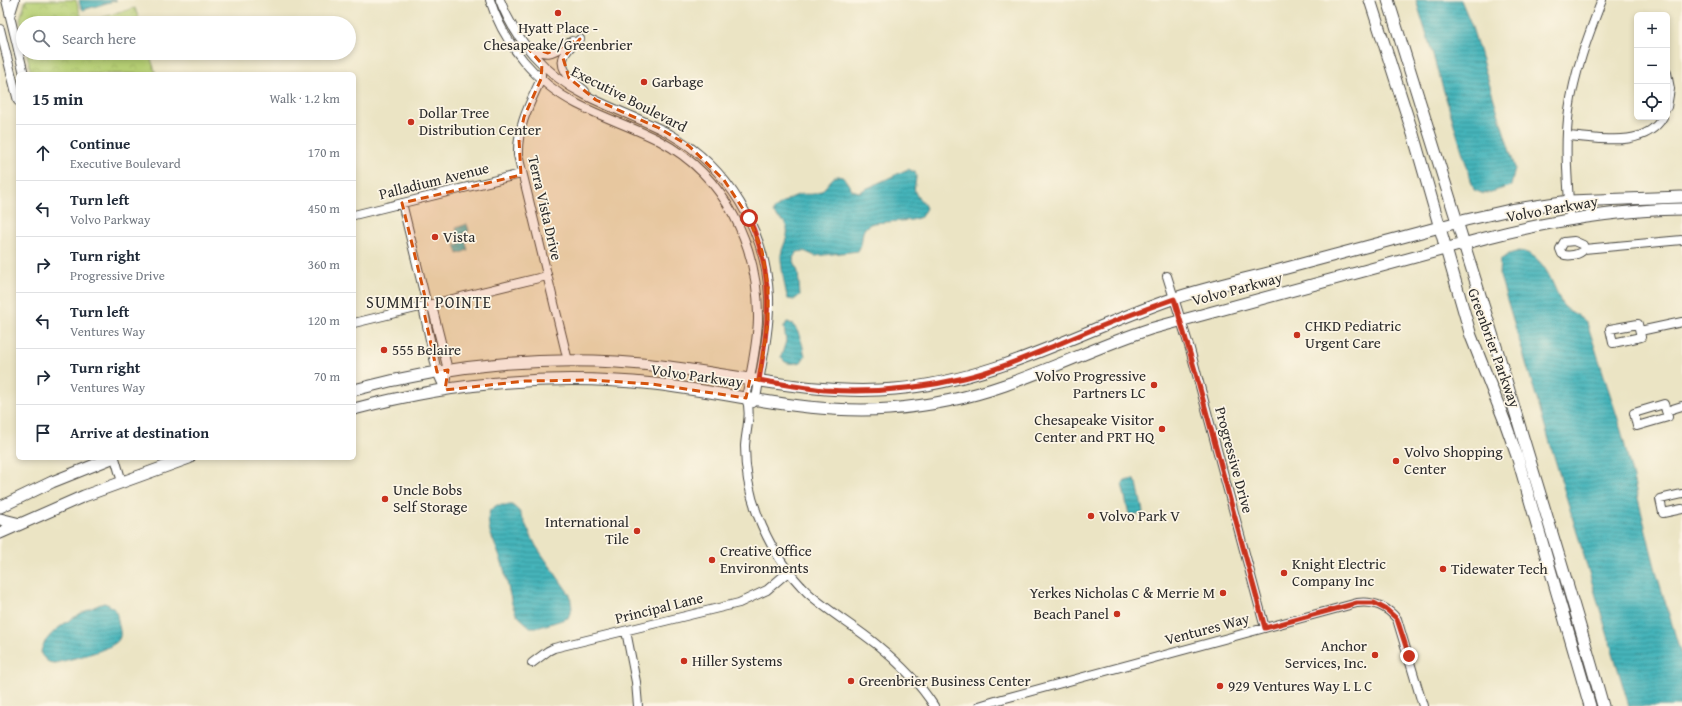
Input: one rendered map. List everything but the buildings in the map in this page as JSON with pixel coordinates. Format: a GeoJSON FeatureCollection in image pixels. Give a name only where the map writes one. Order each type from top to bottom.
{"type":"FeatureCollection","features":[{"type":"Feature","properties":{"kind":"main road","name":"Greenbrier Parkway"},"geometry":{"type":"LineString","coordinates":[[1370,0],[1398,85],[1471,336],[1517,456],[1590,706]]}},
{"type":"Feature","properties":{"kind":"main road","name":"Greenbrier Parkway"},"geometry":{"type":"LineString","coordinates":[[1388,0],[1536,479],[1603,706]]}},
{"type":"Feature","properties":{"kind":"main road","name":"Volvo Parkway"},"geometry":{"type":"LineString","coordinates":[[356,390],[443,371],[499,364],[568,361],[653,365],[802,388],[848,391],[895,389],[940,383],[974,375],[1007,364],[1113,321],[1174,299],[1440,226],[1510,210],[1569,201],[1682,197]]}},
{"type":"Feature","properties":{"kind":"main road","name":"Volvo Parkway"},"geometry":{"type":"LineString","coordinates":[[356,409],[445,390],[517,382],[591,380],[652,384],[751,401],[841,410],[888,409],[935,403],[1003,386],[1133,334],[1180,320],[1528,227],[1570,218],[1644,210],[1682,209]]}},
{"type":"Feature","properties":{"kind":"main road"},"geometry":{"type":"LineString","coordinates":[[0,507],[52,482],[107,460]]}},
{"type":"Feature","properties":{"kind":"main road"},"geometry":{"type":"LineString","coordinates":[[0,533],[63,505],[183,460]]}},
{"type":"Feature","properties":{"kind":"main road"},"geometry":{"type":"LineString","coordinates":[[0,519],[20,524]]}},
{"type":"Feature","properties":{"kind":"street"},"geometry":{"type":"LineString","coordinates":[[6,0],[16,41]]}},
{"type":"Feature","properties":{"kind":"street"},"geometry":{"type":"LineString","coordinates":[[10,17],[16,0]]}},
{"type":"Feature","properties":{"kind":"street","name":"Executive Boulevard"},"geometry":{"type":"LineString","coordinates":[[490,0],[500,24],[511,44],[521,58],[541,78],[575,103],[669,146],[697,168],[725,200],[738,222],[747,244],[756,279],[758,320],[754,380],[745,447],[751,493],[761,525],[788,572],[813,597],[876,643],[902,667],[925,693],[934,706]]}},
{"type":"Feature","properties":{"kind":"street","name":"Executive Boulevard"},"geometry":{"type":"LineString","coordinates":[[500,0],[512,27],[542,64],[574,89],[659,128],[689,146],[724,180],[744,208],[762,251],[768,286],[768,322],[754,380]]}},
{"type":"Feature","properties":{"kind":"street"},"geometry":{"type":"LineString","coordinates":[[1570,218],[1568,113],[1578,66],[1602,0]]}},
{"type":"Feature","properties":{"kind":"street"},"geometry":{"type":"LineString","coordinates":[[0,29],[16,93]]}},
{"type":"Feature","properties":{"kind":"street"},"geometry":{"type":"LineString","coordinates":[[526,46],[540,52],[552,52],[560,49],[573,40],[580,39],[565,54],[563,66],[569,78],[596,100]]}},
{"type":"Feature","properties":{"kind":"street"},"geometry":{"type":"LineString","coordinates":[[21,60],[24,72]]}},
{"type":"Feature","properties":{"kind":"street","name":"Terra Vista Drive"},"geometry":{"type":"LineString","coordinates":[[542,64],[541,78],[528,107],[520,132],[518,155],[521,174],[568,361]]}},
{"type":"Feature","properties":{"kind":"street"},"geometry":{"type":"LineString","coordinates":[[1568,136],[1619,139],[1636,138],[1654,128],[1661,120]]}},
{"type":"Feature","properties":{"kind":"street","name":"Palladium Avenue"},"geometry":{"type":"LineString","coordinates":[[356,214],[521,174]]}},
{"type":"Feature","properties":{"kind":"street"},"geometry":{"type":"LineString","coordinates":[[402,203],[427,305],[433,310],[445,390]]}},
{"type":"Feature","properties":{"kind":"street"},"geometry":{"type":"LineString","coordinates":[[1584,249],[1682,240]]}},
{"type":"Feature","properties":{"kind":"street"},"geometry":{"type":"LineString","coordinates":[[356,323],[547,276]]}},
{"type":"Feature","properties":{"kind":"street","name":"Progressive Drive"},"geometry":{"type":"LineString","coordinates":[[1167,276],[1265,628]]}},
{"type":"Feature","properties":{"kind":"street"},"geometry":{"type":"LineString","coordinates":[[1640,331],[1682,322]]}},
{"type":"Feature","properties":{"kind":"street"},"geometry":{"type":"LineString","coordinates":[[1666,411],[1682,406]]}},
{"type":"Feature","properties":{"kind":"street"},"geometry":{"type":"LineString","coordinates":[[116,460],[122,482]]}},
{"type":"Feature","properties":{"kind":"street"},"geometry":{"type":"LineString","coordinates":[[1682,494],[1660,499],[1663,513],[1682,509]]}},
{"type":"Feature","properties":{"kind":"street","name":"Principal Lane"},"geometry":{"type":"LineString","coordinates":[[532,663],[554,648],[739,603],[767,590],[788,572]]}},
{"type":"Feature","properties":{"kind":"street","name":"Ventures Way"},"geometry":{"type":"LineString","coordinates":[[979,706],[1002,698],[1357,603],[1366,602],[1380,605],[1392,614],[1400,626],[1423,706]]}},
{"type":"Feature","properties":{"kind":"street"},"geometry":{"type":"LineString","coordinates":[[626,631],[636,682],[638,706]]}},
{"type":"Feature","properties":{"kind":"highlighted area"},"geometry":{"type":"Polygon","coordinates":[[[580,39],[563,58],[569,78],[596,100],[659,128],[689,146],[724,180],[749,218],[762,251],[768,286],[768,322],[759,380],[750,379],[746,398],[652,384],[591,380],[525,381],[445,390],[448,370],[437,372],[424,312],[427,305],[402,203],[521,175],[519,140],[524,117],[541,79],[542,64],[526,46],[548,53],[580,39]]]}},
{"type":"Feature","properties":{"kind":"green space"},"geometry":{"type":"Polygon","coordinates":[[[26,0],[76,0],[81,16],[21,16],[26,0]]]}},
{"type":"Feature","properties":{"kind":"green space"},"geometry":{"type":"Polygon","coordinates":[[[135,8],[138,16],[107,16],[135,8]]]}},
{"type":"Feature","properties":{"kind":"green space"},"geometry":{"type":"Polygon","coordinates":[[[28,60],[151,60],[155,72],[31,72],[28,60]]]}},
{"type":"Feature","properties":{"kind":"water"},"geometry":{"type":"Polygon","coordinates":[[[79,0],[117,0],[83,10],[79,0]]]}},
{"type":"Feature","properties":{"kind":"water"},"geometry":{"type":"Polygon","coordinates":[[[1416,0],[1461,0],[1471,24],[1515,168],[1511,186],[1484,194],[1474,190],[1416,0]]]}},
{"type":"Feature","properties":{"kind":"water"},"geometry":{"type":"Polygon","coordinates":[[[908,169],[915,172],[915,192],[926,208],[921,217],[912,220],[873,223],[868,225],[863,231],[858,251],[815,256],[804,251],[797,252],[793,258],[798,272],[800,295],[794,300],[788,299],[783,277],[781,258],[787,235],[787,228],[785,223],[773,212],[777,207],[795,196],[819,192],[837,176],[842,177],[852,190],[859,192],[908,169]]]}},
{"type":"Feature","properties":{"kind":"water"},"geometry":{"type":"Polygon","coordinates":[[[467,224],[469,231],[463,233],[468,250],[458,254],[455,244],[460,245],[456,228],[467,224]]]}},
{"type":"Feature","properties":{"kind":"water"},"geometry":{"type":"Polygon","coordinates":[[[1519,251],[1528,253],[1541,264],[1551,279],[1562,304],[1587,323],[1619,422],[1657,575],[1682,657],[1682,706],[1629,706],[1499,273],[1500,260],[1509,254],[1519,251]]]}},
{"type":"Feature","properties":{"kind":"water"},"geometry":{"type":"Polygon","coordinates":[[[787,322],[794,326],[801,341],[805,356],[801,362],[787,363],[781,357],[786,341],[784,327],[787,322]]]}},
{"type":"Feature","properties":{"kind":"water"},"geometry":{"type":"Polygon","coordinates":[[[1133,479],[1137,483],[1143,512],[1142,514],[1132,516],[1129,514],[1122,484],[1125,481],[1133,479]]]}},
{"type":"Feature","properties":{"kind":"water"},"geometry":{"type":"Polygon","coordinates":[[[497,505],[512,505],[519,511],[536,546],[570,595],[572,608],[568,618],[540,627],[530,627],[516,614],[512,604],[503,565],[490,532],[488,519],[490,510],[497,505]]]}},
{"type":"Feature","properties":{"kind":"water"},"geometry":{"type":"Polygon","coordinates":[[[104,603],[113,607],[117,614],[120,635],[119,639],[115,643],[100,651],[55,663],[49,662],[45,659],[41,654],[43,646],[56,630],[76,616],[104,603]]]}},
{"type":"Feature","properties":{"kind":"place","name":"Hyatt Place - Chesapeake/Greenbrier"},"geometry":{"type":"Point","coordinates":[558,13]}},
{"type":"Feature","properties":{"kind":"place","name":"Garbage"},"geometry":{"type":"Point","coordinates":[644,82]}},
{"type":"Feature","properties":{"kind":"place","name":"Dollar Tree Distribution Center"},"geometry":{"type":"Point","coordinates":[411,122]}},
{"type":"Feature","properties":{"kind":"place","name":"Vista"},"geometry":{"type":"Point","coordinates":[435,237]}},
{"type":"Feature","properties":{"kind":"place","name":"CHKD Pediatric Urgent Care"},"geometry":{"type":"Point","coordinates":[1297,335]}},
{"type":"Feature","properties":{"kind":"place","name":"555 Belaire"},"geometry":{"type":"Point","coordinates":[384,350]}},
{"type":"Feature","properties":{"kind":"place","name":"Volvo Progressive Partners LC"},"geometry":{"type":"Point","coordinates":[1154,385]}},
{"type":"Feature","properties":{"kind":"place","name":"Chesapeake Visitor Center and PRT HQ"},"geometry":{"type":"Point","coordinates":[1162,429]}},
{"type":"Feature","properties":{"kind":"place","name":"Volvo Shopping Center"},"geometry":{"type":"Point","coordinates":[1396,461]}},
{"type":"Feature","properties":{"kind":"place","name":"Uncle Bobs Self Storage"},"geometry":{"type":"Point","coordinates":[385,499]}},
{"type":"Feature","properties":{"kind":"place","name":"Volvo Park V"},"geometry":{"type":"Point","coordinates":[1091,516]}},
{"type":"Feature","properties":{"kind":"place","name":"International Tile"},"geometry":{"type":"Point","coordinates":[637,531]}},
{"type":"Feature","properties":{"kind":"place","name":"Creative Office Environments"},"geometry":{"type":"Point","coordinates":[712,560]}},
{"type":"Feature","properties":{"kind":"place","name":"Tidewater Tech"},"geometry":{"type":"Point","coordinates":[1443,569]}},
{"type":"Feature","properties":{"kind":"place","name":"Knight Electric Company Inc"},"geometry":{"type":"Point","coordinates":[1284,573]}},
{"type":"Feature","properties":{"kind":"place","name":"Yerkes Nicholas C & Merrie M"},"geometry":{"type":"Point","coordinates":[1223,593]}},
{"type":"Feature","properties":{"kind":"place","name":"Beach Panel"},"geometry":{"type":"Point","coordinates":[1117,614]}},
{"type":"Feature","properties":{"kind":"place","name":"Anchor Services, Inc."},"geometry":{"type":"Point","coordinates":[1375,655]}},
{"type":"Feature","properties":{"kind":"place","name":"Hiller Systems"},"geometry":{"type":"Point","coordinates":[684,661]}},
{"type":"Feature","properties":{"kind":"place","name":"Greenbrier Business Center"},"geometry":{"type":"Point","coordinates":[851,681]}},
{"type":"Feature","properties":{"kind":"place","name":"929 Ventures Way L L C"},"geometry":{"type":"Point","coordinates":[1220,686]}},
{"type":"Feature","properties":{"kind":"district","name":"SUMMIT POINTE"},"geometry":{"type":"Point","coordinates":[429,302]}},
{"type":"Feature","properties":{"kind":"route"},"geometry":{"type":"LineString","coordinates":[[749,218],[762,251],[768,286],[769,310],[767,333],[759,380],[802,388],[848,391],[895,389],[940,383],[974,375],[1007,364],[1113,321],[1174,299],[1190,349],[1265,628],[1357,603],[1374,603],[1380,605],[1397,619],[1409,656]]}}]}
